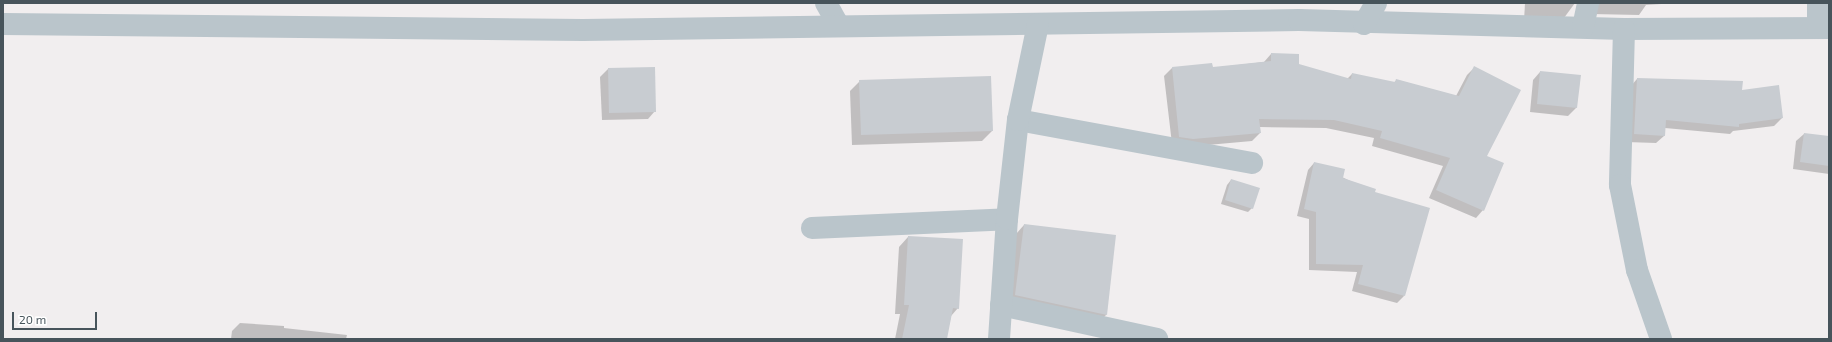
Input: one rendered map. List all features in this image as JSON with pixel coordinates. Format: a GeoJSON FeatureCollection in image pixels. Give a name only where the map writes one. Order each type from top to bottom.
{"type":"FeatureCollection","features":[{"type":"Feature","properties":{"kind":"street"},"geometry":{"type":"LineString","coordinates":[[826,3],[838,25]]}},
{"type":"Feature","properties":{"kind":"street"},"geometry":{"type":"LineString","coordinates":[[1364,24],[1376,3]]}},
{"type":"Feature","properties":{"kind":"street"},"geometry":{"type":"LineString","coordinates":[[1583,27],[1588,3]]}},
{"type":"Feature","properties":{"kind":"street"},"geometry":{"type":"LineString","coordinates":[[3,24],[575,30],[838,25],[1038,24],[1294,12],[1364,24],[1583,27],[1624,29],[1823,28],[1818,3]]}},
{"type":"Feature","properties":{"kind":"street"},"geometry":{"type":"LineString","coordinates":[[999,339],[1007,218],[1018,120],[1038,24]]}},
{"type":"Feature","properties":{"kind":"street"},"geometry":{"type":"LineString","coordinates":[[1624,29],[1620,185],[1637,270],[1661,339]]}},
{"type":"Feature","properties":{"kind":"street"},"geometry":{"type":"LineString","coordinates":[[1018,120],[1252,163]]}},
{"type":"Feature","properties":{"kind":"street"},"geometry":{"type":"LineString","coordinates":[[812,228],[1007,218]]}},
{"type":"Feature","properties":{"kind":"street"},"geometry":{"type":"LineString","coordinates":[[1002,306],[1156,339]]}},
{"type":"Feature","properties":{"kind":"building"},"geometry":{"type":"Polygon","coordinates":[[[1271,53],[1299,54],[1299,64],[1351,79],[1352,73],[1395,82],[1396,79],[1459,96],[1474,66],[1521,90],[1487,156],[1504,163],[1484,211],[1436,190],[1450,158],[1380,138],[1382,131],[1334,120],[1259,119],[1261,133],[1193,139],[1179,137],[1172,67],[1212,63],[1213,67],[1271,61],[1271,53]]]}},
{"type":"Feature","properties":{"kind":"building"},"geometry":{"type":"Polygon","coordinates":[[[655,67],[656,112],[609,113],[608,68],[655,67]]]}},
{"type":"Feature","properties":{"kind":"building"},"geometry":{"type":"Polygon","coordinates":[[[1540,71],[1581,75],[1577,108],[1537,104],[1540,71]]]}},
{"type":"Feature","properties":{"kind":"building"},"geometry":{"type":"Polygon","coordinates":[[[991,76],[993,131],[861,135],[859,80],[991,76]]]}},
{"type":"Feature","properties":{"kind":"building"},"geometry":{"type":"Polygon","coordinates":[[[1637,78],[1743,81],[1742,90],[1779,85],[1783,118],[1739,124],[1739,127],[1666,120],[1665,136],[1634,134],[1637,78]]]}},
{"type":"Feature","properties":{"kind":"building"},"geometry":{"type":"Polygon","coordinates":[[[1804,133],[1829,136],[1829,166],[1800,162],[1804,133]]]}},
{"type":"Feature","properties":{"kind":"building"},"geometry":{"type":"Polygon","coordinates":[[[1314,162],[1345,169],[1343,178],[1376,189],[1375,192],[1430,208],[1405,296],[1358,284],[1363,265],[1316,264],[1316,212],[1304,209],[1314,162]]]}},
{"type":"Feature","properties":{"kind":"building"},"geometry":{"type":"Polygon","coordinates":[[[1231,179],[1260,188],[1253,209],[1225,200],[1231,179]]]}},
{"type":"Feature","properties":{"kind":"building"},"geometry":{"type":"Polygon","coordinates":[[[1024,224],[1116,235],[1107,315],[1015,295],[1024,224]]]}},
{"type":"Feature","properties":{"kind":"building"},"geometry":{"type":"Polygon","coordinates":[[[908,236],[963,239],[959,309],[953,308],[947,339],[902,339],[909,305],[904,305],[908,236]]]}}]}
